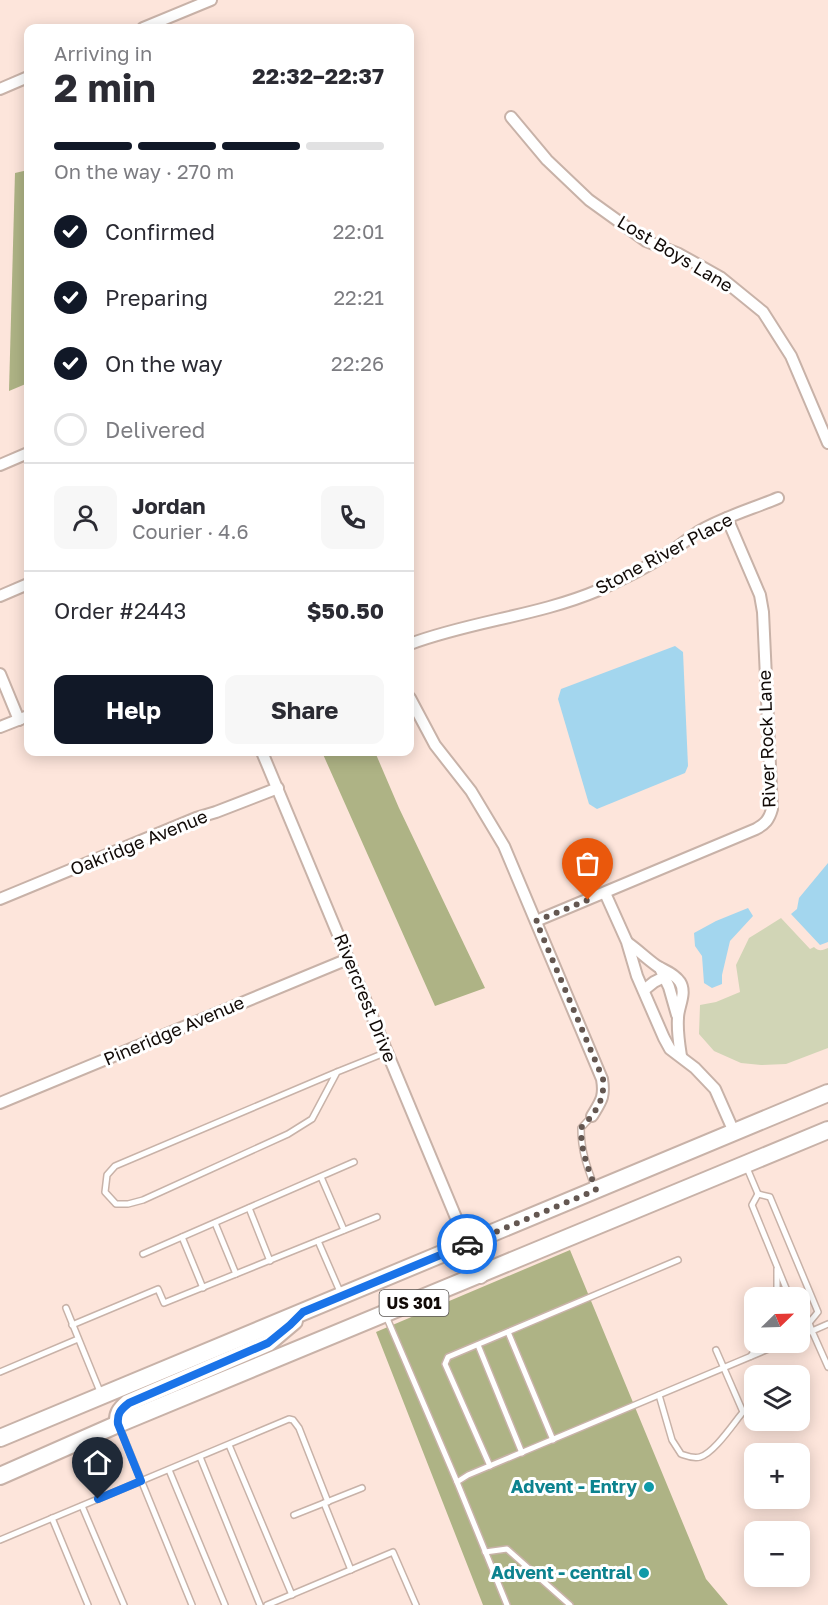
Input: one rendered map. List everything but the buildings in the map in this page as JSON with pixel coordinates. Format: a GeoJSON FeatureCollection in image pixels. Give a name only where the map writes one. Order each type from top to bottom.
{"type":"FeatureCollection","features":[{"type":"Feature","properties":{"kind":"main road","name":"US 301"},"geometry":{"type":"LineString","coordinates":[[0,1438],[828,1094]]}},
{"type":"Feature","properties":{"kind":"main road","name":"US 301"},"geometry":{"type":"LineString","coordinates":[[0,1476],[118,1424],[828,1130]]}},
{"type":"Feature","properties":{"kind":"main road"},"geometry":{"type":"LineString","coordinates":[[467,1244],[480,1275]]}},
{"type":"Feature","properties":{"kind":"main road"},"geometry":{"type":"LineString","coordinates":[[118,1424],[119,1413],[129,1403],[268,1343],[303,1312]]}},
{"type":"Feature","properties":{"kind":"street"},"geometry":{"type":"LineString","coordinates":[[153,24],[211,0]]}},
{"type":"Feature","properties":{"kind":"street"},"geometry":{"type":"LineString","coordinates":[[0,89],[24,79]]}},
{"type":"Feature","properties":{"kind":"street","name":"Lost Boys Lane"},"geometry":{"type":"LineString","coordinates":[[511,117],[547,160],[589,200],[646,241],[678,254],[720,277],[763,312],[791,356],[828,443]]}},
{"type":"Feature","properties":{"kind":"street"},"geometry":{"type":"LineString","coordinates":[[0,465],[24,455]]}},
{"type":"Feature","properties":{"kind":"street","name":"Stone River Place"},"geometry":{"type":"LineString","coordinates":[[414,643],[443,632],[542,609],[598,590],[649,565],[698,533],[727,518],[778,498]]}},
{"type":"Feature","properties":{"kind":"street","name":"River Rock Lane"},"geometry":{"type":"LineString","coordinates":[[536,921],[756,830],[770,818],[772,809],[763,612],[760,595],[727,518]]}},
{"type":"Feature","properties":{"kind":"street"},"geometry":{"type":"LineString","coordinates":[[0,596],[24,586]]}},
{"type":"Feature","properties":{"kind":"street"},"geometry":{"type":"LineString","coordinates":[[0,674],[24,718],[0,727]]}},
{"type":"Feature","properties":{"kind":"street"},"geometry":{"type":"LineString","coordinates":[[414,706],[435,745],[471,791],[504,846],[603,1079],[604,1091],[592,1116]]}},
{"type":"Feature","properties":{"kind":"street","name":"Rivercrest Drive"},"geometry":{"type":"LineString","coordinates":[[264,756],[467,1244]]}},
{"type":"Feature","properties":{"kind":"street","name":"Oakridge Avenue"},"geometry":{"type":"LineString","coordinates":[[0,899],[196,818],[278,788]]}},
{"type":"Feature","properties":{"kind":"street"},"geometry":{"type":"LineString","coordinates":[[605,893],[627,942],[664,1038],[670,1049],[706,1078],[715,1089],[734,1132]]}},
{"type":"Feature","properties":{"kind":"street"},"geometry":{"type":"LineString","coordinates":[[627,942],[662,972],[674,976],[680,982],[681,1001],[677,1015],[681,1056]]}},
{"type":"Feature","properties":{"kind":"street","name":"Pineridge Avenue"},"geometry":{"type":"LineString","coordinates":[[0,1103],[348,959]]}},
{"type":"Feature","properties":{"kind":"street"},"geometry":{"type":"LineString","coordinates":[[644,990],[662,972]]}},
{"type":"Feature","properties":{"kind":"lane"},"geometry":{"type":"LineString","coordinates":[[337,1072],[312,1119],[288,1134],[142,1200],[128,1204],[116,1204],[105,1192],[107,1175],[115,1167],[337,1072],[387,1052]]}},
{"type":"Feature","properties":{"kind":"lane"},"geometry":{"type":"LineString","coordinates":[[592,1116],[581,1128],[581,1143],[583,1156],[596,1190]]}},
{"type":"Feature","properties":{"kind":"lane"},"geometry":{"type":"LineString","coordinates":[[143,1254],[354,1162]]}},
{"type":"Feature","properties":{"kind":"lane"},"geometry":{"type":"LineString","coordinates":[[745,1165],[758,1194]]}},
{"type":"Feature","properties":{"kind":"lane"},"geometry":{"type":"LineString","coordinates":[[321,1177],[344,1230]]}},
{"type":"Feature","properties":{"kind":"lane"},"geometry":{"type":"LineString","coordinates":[[758,1194],[752,1204],[786,1287]]}},
{"type":"Feature","properties":{"kind":"lane"},"geometry":{"type":"LineString","coordinates":[[758,1194],[770,1197],[808,1287]]}},
{"type":"Feature","properties":{"kind":"lane"},"geometry":{"type":"LineString","coordinates":[[249,1208],[270,1261]]}},
{"type":"Feature","properties":{"kind":"lane"},"geometry":{"type":"LineString","coordinates":[[72,1325],[158,1289],[164,1303],[377,1217]]}},
{"type":"Feature","properties":{"kind":"lane"},"geometry":{"type":"LineString","coordinates":[[215,1223],[236,1274]]}},
{"type":"Feature","properties":{"kind":"lane"},"geometry":{"type":"LineString","coordinates":[[182,1237],[203,1288]]}},
{"type":"Feature","properties":{"kind":"lane"},"geometry":{"type":"LineString","coordinates":[[318,1241],[341,1296]]}},
{"type":"Feature","properties":{"kind":"lane"},"geometry":{"type":"LineString","coordinates":[[490,1466],[445,1364],[448,1357],[678,1260]]}},
{"type":"Feature","properties":{"kind":"lane"},"geometry":{"type":"LineString","coordinates":[[777,1265],[777,1287]]}},
{"type":"Feature","properties":{"kind":"lane"},"geometry":{"type":"LineString","coordinates":[[810,1292],[818,1312],[810,1322]]}},
{"type":"Feature","properties":{"kind":"lane"},"geometry":{"type":"LineString","coordinates":[[66,1308],[101,1396]]}},
{"type":"Feature","properties":{"kind":"lane"},"geometry":{"type":"LineString","coordinates":[[385,1314],[507,1605]]}},
{"type":"Feature","properties":{"kind":"lane"},"geometry":{"type":"LineString","coordinates":[[812,1331],[828,1324]]}},
{"type":"Feature","properties":{"kind":"lane"},"geometry":{"type":"LineString","coordinates":[[810,1326],[828,1367]]}},
{"type":"Feature","properties":{"kind":"lane"},"geometry":{"type":"LineString","coordinates":[[508,1332],[553,1440]]}},
{"type":"Feature","properties":{"kind":"lane"},"geometry":{"type":"LineString","coordinates":[[0,1372],[78,1339]]}},
{"type":"Feature","properties":{"kind":"lane"},"geometry":{"type":"LineString","coordinates":[[477,1345],[522,1453]]}},
{"type":"Feature","properties":{"kind":"lane"},"geometry":{"type":"LineString","coordinates":[[659,1395],[672,1440],[681,1454],[692,1458],[702,1457],[710,1452],[743,1412],[716,1350]]}},
{"type":"Feature","properties":{"kind":"lane"},"geometry":{"type":"LineString","coordinates":[[750,1357],[753,1353]]}},
{"type":"Feature","properties":{"kind":"lane"},"geometry":{"type":"LineString","coordinates":[[457,1482],[759,1353]]}},
{"type":"Feature","properties":{"kind":"lane"},"geometry":{"type":"LineString","coordinates":[[0,1540],[289,1419],[293,1420],[299,1428],[351,1570]]}},
{"type":"Feature","properties":{"kind":"lane"},"geometry":{"type":"LineString","coordinates":[[118,1424],[192,1605]]}},
{"type":"Feature","properties":{"kind":"lane"},"geometry":{"type":"LineString","coordinates":[[230,1445],[292,1595]]}},
{"type":"Feature","properties":{"kind":"lane"},"geometry":{"type":"LineString","coordinates":[[200,1457],[260,1605]]}},
{"type":"Feature","properties":{"kind":"lane"},"geometry":{"type":"LineString","coordinates":[[169,1470],[225,1605]]}},
{"type":"Feature","properties":{"kind":"lane"},"geometry":{"type":"LineString","coordinates":[[294,1515],[362,1488]]}},
{"type":"Feature","properties":{"kind":"lane"},"geometry":{"type":"LineString","coordinates":[[82,1506],[124,1605]]}},
{"type":"Feature","properties":{"kind":"lane"},"geometry":{"type":"LineString","coordinates":[[52,1518],[88,1605]]}},
{"type":"Feature","properties":{"kind":"lane"},"geometry":{"type":"LineString","coordinates":[[486,1552],[507,1549],[570,1605]]}},
{"type":"Feature","properties":{"kind":"lane"},"geometry":{"type":"LineString","coordinates":[[267,1605],[393,1552],[416,1605]]}},
{"type":"Feature","properties":{"kind":"green space"},"geometry":{"type":"Polygon","coordinates":[[[24,171],[24,385],[9,391],[15,173],[24,171]]]}},
{"type":"Feature","properties":{"kind":"green space"},"geometry":{"type":"Polygon","coordinates":[[[324,756],[377,756],[485,988],[435,1006],[324,756]]]}},
{"type":"Feature","properties":{"kind":"green space"},"geometry":{"type":"Polygon","coordinates":[[[781,918],[810,949],[828,948],[828,1048],[786,1064],[741,1063],[714,1051],[699,1034],[700,1005],[716,1002],[740,992],[736,965],[749,938],[781,918]]]}},
{"type":"Feature","properties":{"kind":"green space"},"geometry":{"type":"Polygon","coordinates":[[[570,1250],[706,1579],[728,1605],[483,1605],[376,1332],[570,1250]]]}},
{"type":"Feature","properties":{"kind":"water"},"geometry":{"type":"Polygon","coordinates":[[[675,646],[683,652],[688,766],[685,773],[597,809],[589,804],[558,699],[561,689],[675,646]]]}},
{"type":"Feature","properties":{"kind":"water"},"geometry":{"type":"Polygon","coordinates":[[[828,863],[828,942],[820,945],[791,914],[797,909],[799,898],[828,863]]]}},
{"type":"Feature","properties":{"kind":"water"},"geometry":{"type":"Polygon","coordinates":[[[748,908],[753,916],[730,941],[722,984],[712,988],[704,983],[702,956],[695,946],[694,933],[748,908]]]}},
{"type":"Feature","properties":{"kind":"way so far"},"geometry":{"type":"LineString","coordinates":[[467,1244],[596,1190],[583,1156],[581,1128],[592,1116],[601,1100],[604,1091],[603,1079],[536,921],[588,900]]}},
{"type":"Feature","properties":{"kind":"place","name":"Advent - Entry"},"geometry":{"type":"Point","coordinates":[649,1487]}},
{"type":"Feature","properties":{"kind":"place","name":"Advent - central"},"geometry":{"type":"Point","coordinates":[644,1573]}},
{"type":"Feature","properties":{"kind":"route"},"geometry":{"type":"LineString","coordinates":[[98,1499],[141,1481],[117,1418],[122,1408],[129,1403],[268,1343],[303,1312],[467,1244]]}}]}
